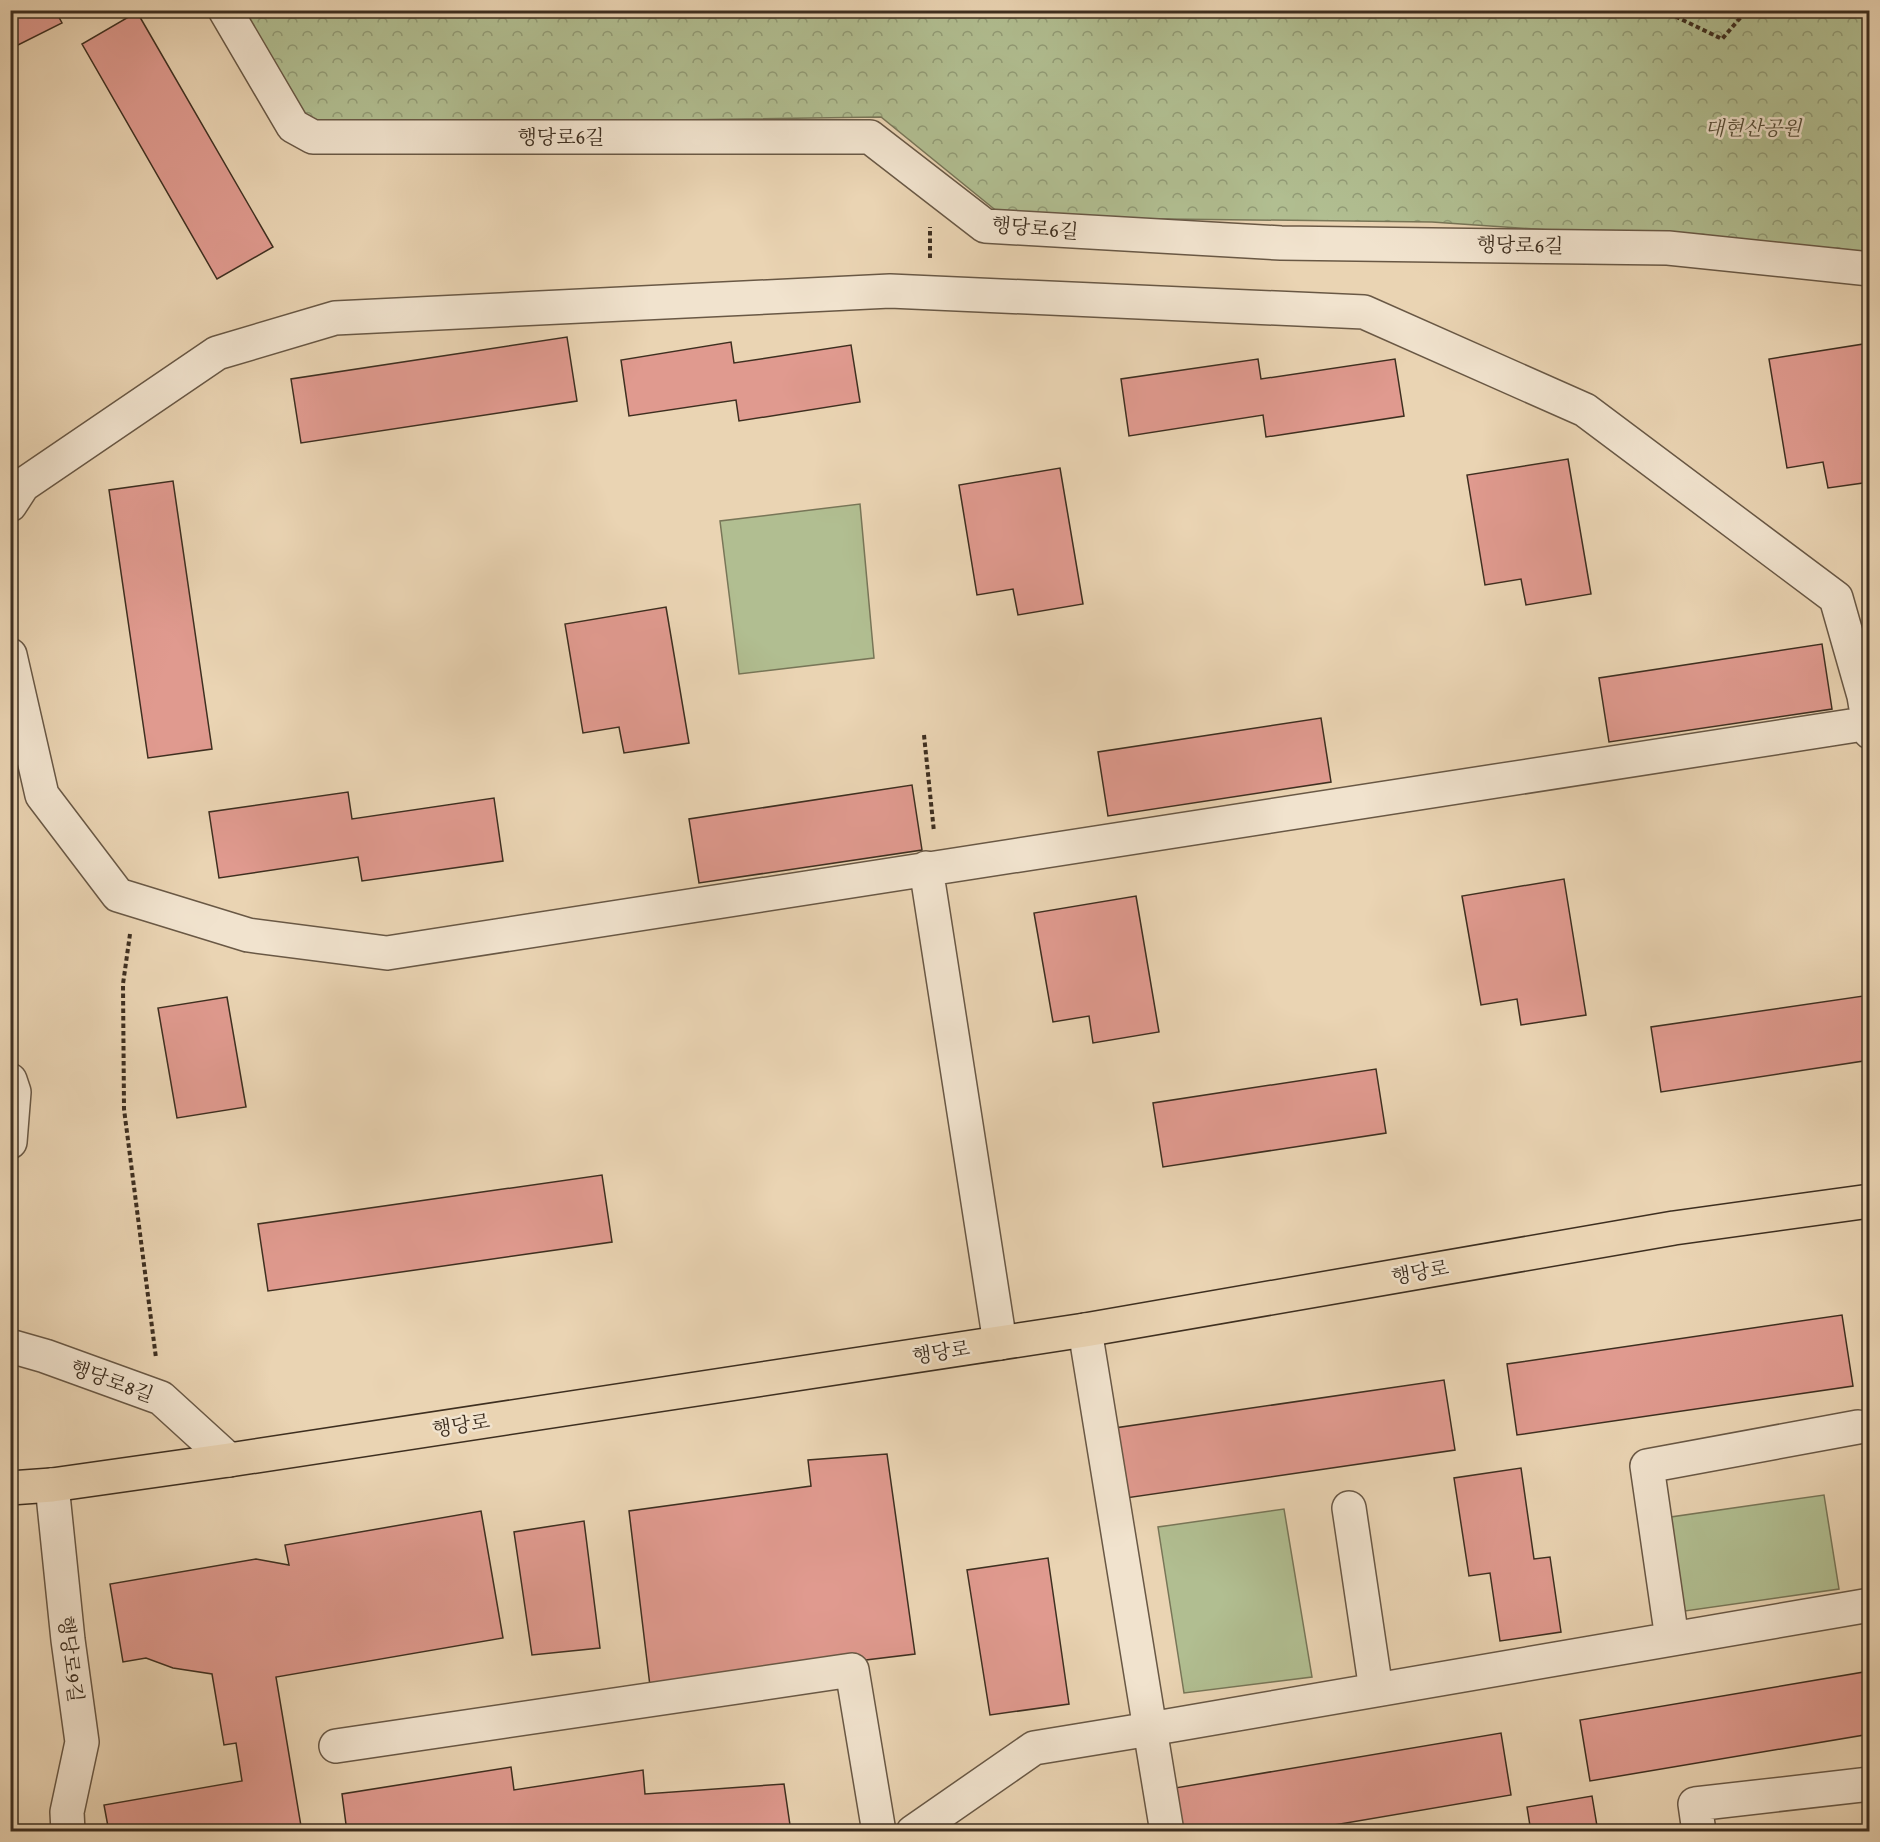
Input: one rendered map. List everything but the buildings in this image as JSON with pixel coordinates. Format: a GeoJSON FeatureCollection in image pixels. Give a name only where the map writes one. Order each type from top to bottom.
{"type":"FeatureCollection","features":[{"type":"Feature","properties":{"kind":"main road","name":"행당로"},"geometry":{"type":"LineString","coordinates":[[10,1488],[52,1485],[229,1460],[1085,1330],[1662,1230],[1869,1201]]}},
{"type":"Feature","properties":{"kind":"street","name":"행당로6길"},"geometry":{"type":"LineString","coordinates":[[225,10],[293,126],[313,137],[870,137],[985,226],[1281,243],[1668,248],[1869,269]]}},
{"type":"Feature","properties":{"kind":"street"},"geometry":{"type":"LineString","coordinates":[[10,506],[23,484],[217,353],[335,318],[890,291],[1364,312],[1585,410],[1836,598],[1864,696],[1869,726],[926,868],[387,953],[248,935],[118,895],[42,795],[10,655]]}},
{"type":"Feature","properties":{"kind":"street"},"geometry":{"type":"LineString","coordinates":[[926,868],[1000,1343]]}},
{"type":"Feature","properties":{"kind":"street"},"geometry":{"type":"LineString","coordinates":[[10,1080],[14,1092],[10,1142]]}},
{"type":"Feature","properties":{"kind":"street"},"geometry":{"type":"LineString","coordinates":[[1085,1330],[1167,1832]]}},
{"type":"Feature","properties":{"kind":"street","name":"행당로8길"},"geometry":{"type":"LineString","coordinates":[[10,1346],[45,1356],[160,1398],[229,1460]]}},
{"type":"Feature","properties":{"kind":"street"},"geometry":{"type":"LineString","coordinates":[[1672,1639],[1647,1466],[1858,1426]]}},
{"type":"Feature","properties":{"kind":"street","name":"행당로9길"},"geometry":{"type":"LineString","coordinates":[[52,1485],[82,1742],[67,1812],[68,1832]]}},
{"type":"Feature","properties":{"kind":"street"},"geometry":{"type":"LineString","coordinates":[[1349,1508],[1376,1690]]}},
{"type":"Feature","properties":{"kind":"street"},"geometry":{"type":"LineString","coordinates":[[913,1832],[1034,1748],[1150,1730],[1869,1605]]}},
{"type":"Feature","properties":{"kind":"street"},"geometry":{"type":"LineString","coordinates":[[336,1746],[852,1670],[879,1832]]}},
{"type":"Feature","properties":{"kind":"street"},"geometry":{"type":"LineString","coordinates":[[1699,1832],[1695,1804],[1869,1784]]}},
{"type":"Feature","properties":{"kind":"path"},"geometry":{"type":"LineString","coordinates":[[1662,10],[1722,39],[1748,10]]}},
{"type":"Feature","properties":{"kind":"path"},"geometry":{"type":"LineString","coordinates":[[930,293],[931,184]]}},
{"type":"Feature","properties":{"kind":"path"},"geometry":{"type":"LineString","coordinates":[[924,735],[934,834],[926,868]]}},
{"type":"Feature","properties":{"kind":"path"},"geometry":{"type":"LineString","coordinates":[[135,900],[123,984],[124,1109],[160,1398]]}},
{"type":"Feature","properties":{"kind":"green space","name":"대현산공원"},"geometry":{"type":"Polygon","coordinates":[[[241,11],[1869,11],[1869,252],[1432,222],[1004,217],[881,117],[456,123],[319,122],[302,112],[241,11]]]}},
{"type":"Feature","properties":{"kind":"green space"},"geometry":{"type":"Polygon","coordinates":[[[860,504],[874,658],[739,674],[720,521],[860,504]]]}},
{"type":"Feature","properties":{"kind":"green space"},"geometry":{"type":"Polygon","coordinates":[[[1824,1495],[1839,1589],[1678,1612],[1664,1518],[1824,1495]]]}},
{"type":"Feature","properties":{"kind":"green space"},"geometry":{"type":"Polygon","coordinates":[[[1284,1509],[1312,1677],[1184,1693],[1158,1527],[1284,1509]]]}}]}
